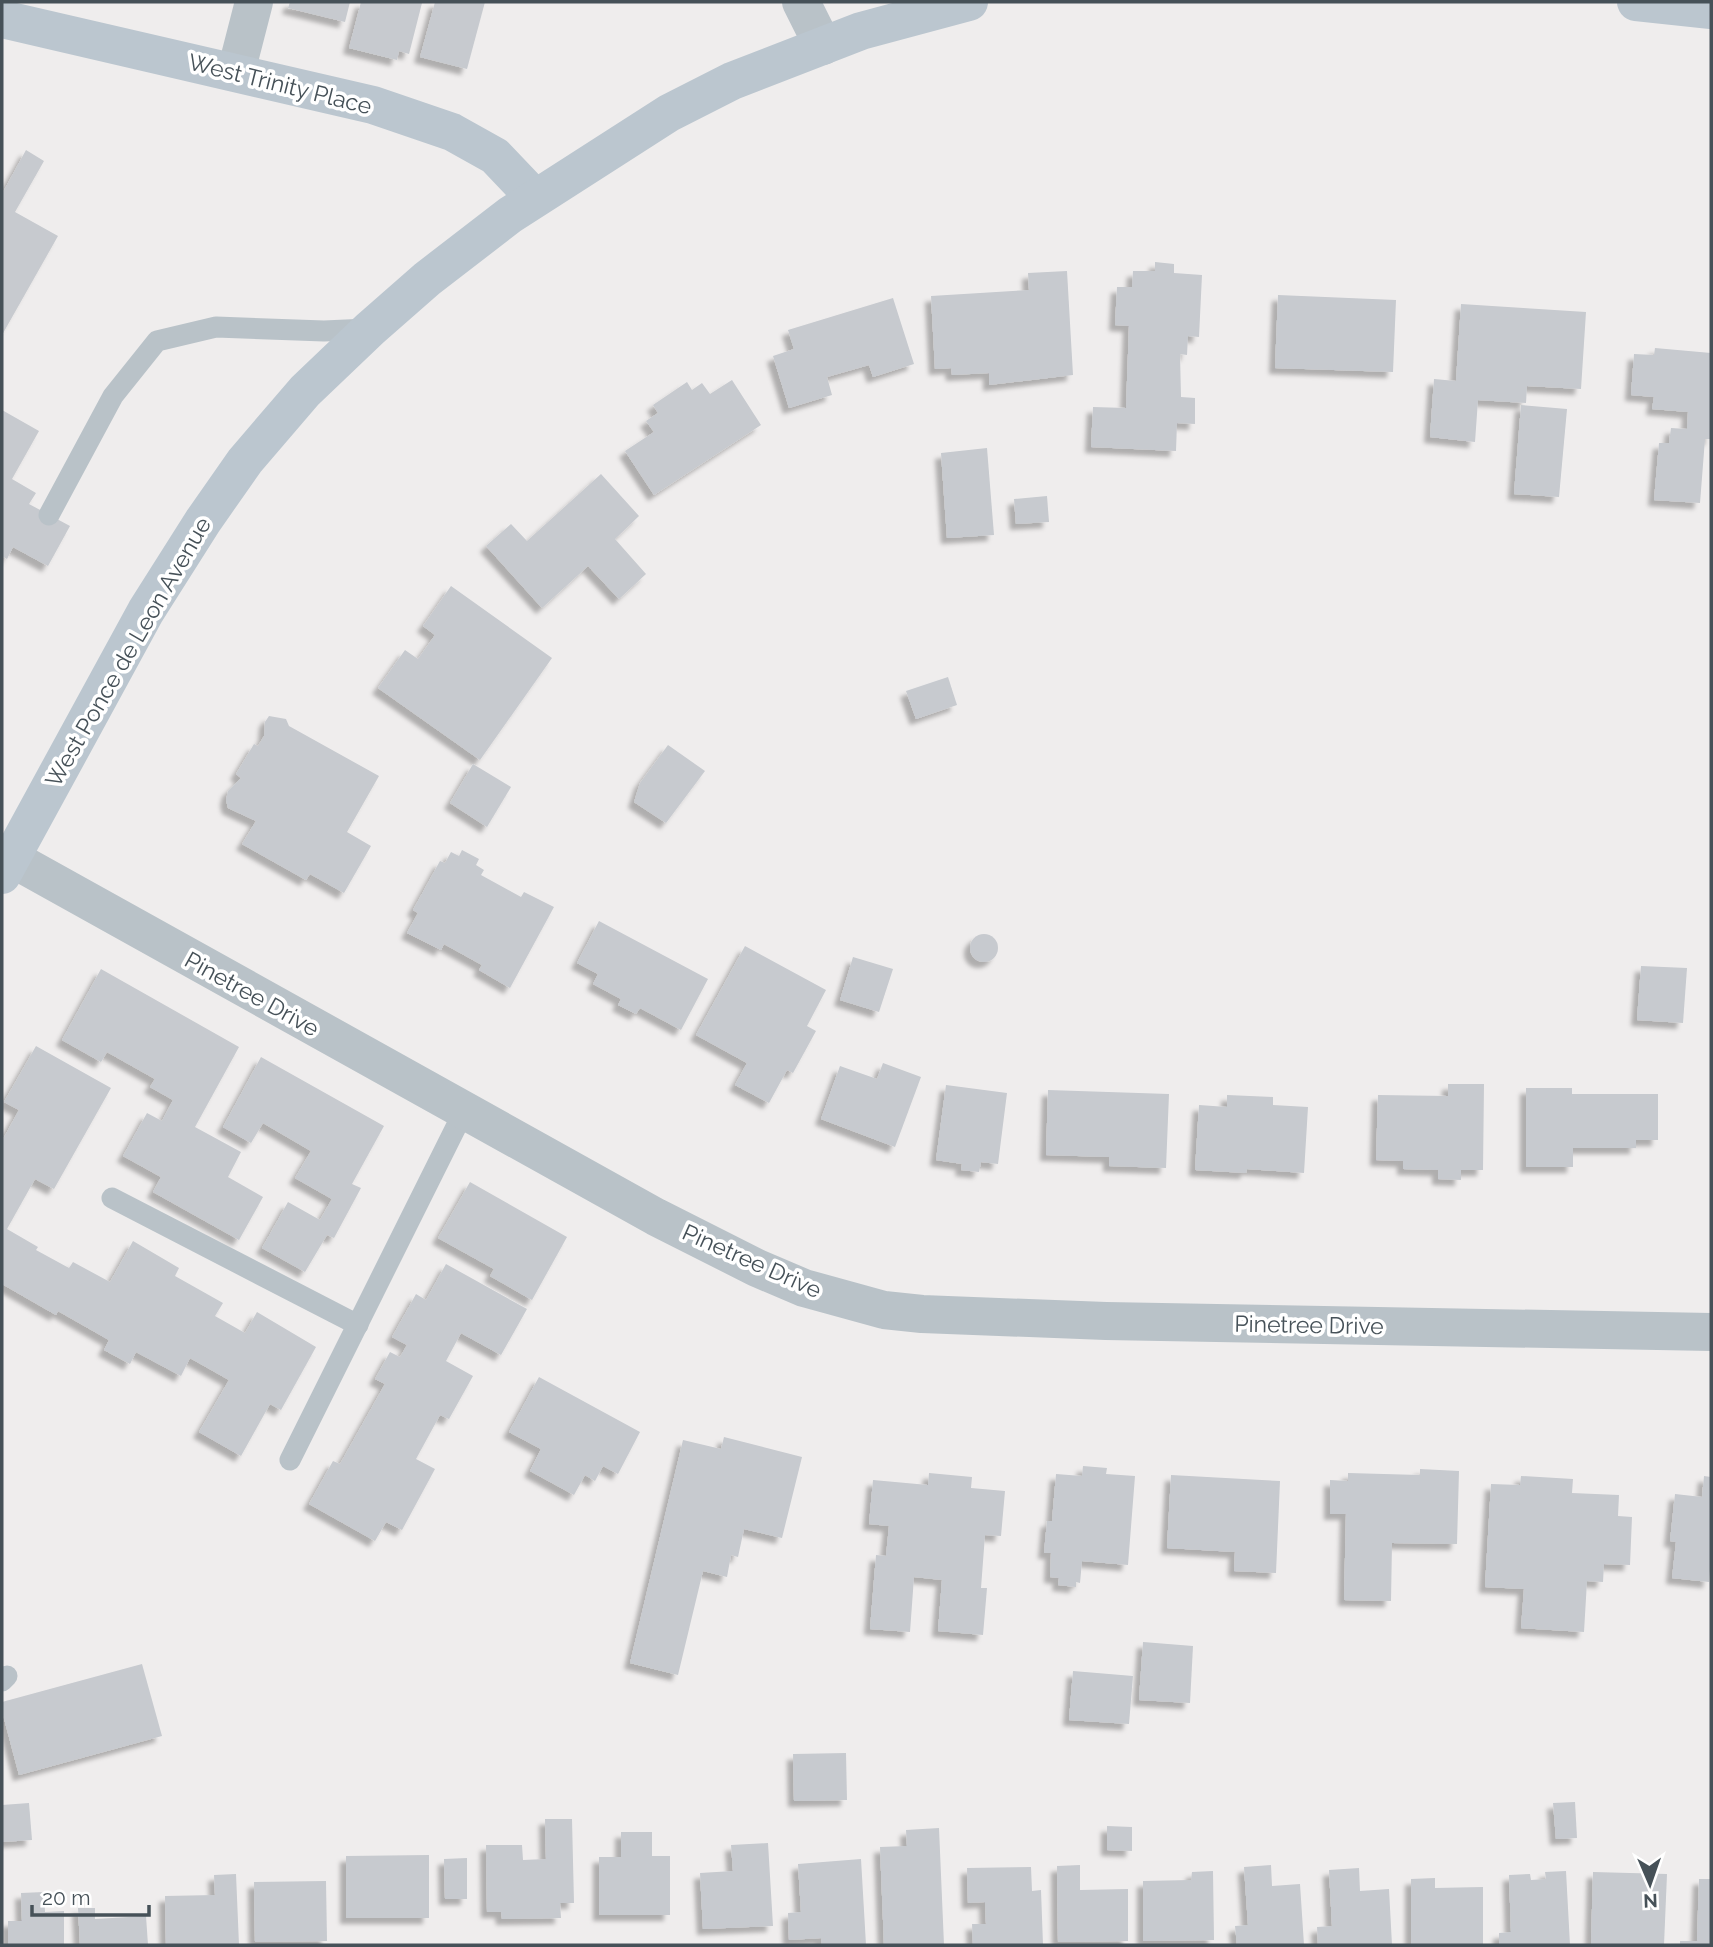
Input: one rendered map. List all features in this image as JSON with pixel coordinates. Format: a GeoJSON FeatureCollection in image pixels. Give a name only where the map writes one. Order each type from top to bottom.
{"type":"FeatureCollection","features":[{"type":"Feature","properties":{"kind":"main road","name":"West Ponce de Leon Avenue"},"geometry":{"type":"LineString","coordinates":[[6,867],[140,622],[203,521],[245,461],[305,391],[370,329],[427,279],[535,198],[669,113],[732,81],[823,46],[861,32],[969,2]]}},
{"type":"Feature","properties":{"kind":"main road"},"geometry":{"type":"LineString","coordinates":[[1636,2],[1711,10]]}},
{"type":"Feature","properties":{"kind":"main road","name":"West Trinity Place"},"geometry":{"type":"LineString","coordinates":[[2,19],[373,105],[452,132],[495,156],[535,198]]}},
{"type":"Feature","properties":{"kind":"street"},"geometry":{"type":"LineString","coordinates":[[236,72],[254,2]]}},
{"type":"Feature","properties":{"kind":"street"},"geometry":{"type":"LineString","coordinates":[[801,2],[823,46]]}},
{"type":"Feature","properties":{"kind":"street","name":"Pinetree Drive"},"geometry":{"type":"LineString","coordinates":[[6,867],[464,1111],[656,1217],[757,1268],[804,1288],[884,1310],[922,1314],[1105,1321],[1711,1332]]}},
{"type":"Feature","properties":{"kind":"lane"},"geometry":{"type":"LineString","coordinates":[[49,515],[113,396],[157,341],[216,327],[324,331],[370,329]]}},
{"type":"Feature","properties":{"kind":"lane"},"geometry":{"type":"LineString","coordinates":[[290,1460],[464,1111]]}},
{"type":"Feature","properties":{"kind":"lane"},"geometry":{"type":"LineString","coordinates":[[112,1198],[358,1325]]}},
{"type":"Feature","properties":{"kind":"building"},"geometry":{"type":"Polygon","coordinates":[[[290,2],[350,2],[345,22],[288,8],[290,2]]]}},
{"type":"Feature","properties":{"kind":"building"},"geometry":{"type":"Polygon","coordinates":[[[361,2],[422,3],[409,54],[399,51],[397,60],[349,48],[361,2]]]}},
{"type":"Feature","properties":{"kind":"building"},"geometry":{"type":"Polygon","coordinates":[[[435,2],[485,2],[467,69],[420,57],[435,2]]]}},
{"type":"Feature","properties":{"kind":"building"},"geometry":{"type":"Polygon","coordinates":[[[26,150],[44,161],[15,212],[58,236],[2,335],[2,194],[26,150]]]}},
{"type":"Feature","properties":{"kind":"building"},"geometry":{"type":"Polygon","coordinates":[[[1155,262],[1174,264],[1174,273],[1202,275],[1199,337],[1188,336],[1187,355],[1180,354],[1181,397],[1195,398],[1195,424],[1177,423],[1176,451],[1091,447],[1093,407],[1126,408],[1129,326],[1115,325],[1117,287],[1132,287],[1133,271],[1155,271],[1155,262]]]}},
{"type":"Feature","properties":{"kind":"building"},"geometry":{"type":"Polygon","coordinates":[[[1067,271],[1073,375],[989,385],[989,373],[952,375],[951,368],[935,369],[931,296],[1029,290],[1028,273],[1067,271]]]}},
{"type":"Feature","properties":{"kind":"building"},"geometry":{"type":"Polygon","coordinates":[[[1278,295],[1396,300],[1393,372],[1275,368],[1278,295]]]}},
{"type":"Feature","properties":{"kind":"building"},"geometry":{"type":"Polygon","coordinates":[[[893,298],[914,364],[873,377],[869,365],[827,377],[832,395],[789,408],[773,356],[794,349],[788,330],[893,298]]]}},
{"type":"Feature","properties":{"kind":"building"},"geometry":{"type":"Polygon","coordinates":[[[1461,304],[1586,312],[1581,389],[1527,386],[1526,403],[1478,400],[1475,442],[1430,437],[1434,379],[1456,381],[1461,304]]]}},
{"type":"Feature","properties":{"kind":"building"},"geometry":{"type":"Polygon","coordinates":[[[1655,348],[1711,353],[1711,439],[1705,439],[1700,503],[1654,500],[1659,443],[1669,443],[1671,428],[1687,429],[1688,412],[1652,409],[1654,397],[1631,395],[1634,354],[1654,355],[1655,348]]]}},
{"type":"Feature","properties":{"kind":"building"},"geometry":{"type":"Polygon","coordinates":[[[732,380],[761,425],[654,495],[625,451],[654,432],[646,421],[658,413],[653,405],[687,382],[692,390],[702,383],[710,394],[732,380]]]}},
{"type":"Feature","properties":{"kind":"building"},"geometry":{"type":"Polygon","coordinates":[[[1521,405],[1567,409],[1559,497],[1514,494],[1521,405]]]}},
{"type":"Feature","properties":{"kind":"building"},"geometry":{"type":"Polygon","coordinates":[[[2,410],[39,431],[12,479],[36,493],[29,504],[70,526],[48,566],[13,547],[7,559],[2,556],[2,410]]]}},
{"type":"Feature","properties":{"kind":"building"},"geometry":{"type":"Polygon","coordinates":[[[987,448],[994,535],[947,538],[941,453],[987,448]]]}},
{"type":"Feature","properties":{"kind":"building"},"geometry":{"type":"Polygon","coordinates":[[[601,474],[639,516],[615,539],[646,574],[619,599],[588,566],[542,608],[486,546],[511,524],[527,541],[601,474]]]}},
{"type":"Feature","properties":{"kind":"building"},"geometry":{"type":"Polygon","coordinates":[[[1047,496],[1049,522],[1016,524],[1014,499],[1047,496]]]}},
{"type":"Feature","properties":{"kind":"building"},"geometry":{"type":"Polygon","coordinates":[[[451,586],[552,658],[480,760],[378,688],[405,650],[418,659],[435,635],[423,626],[451,586]]]}},
{"type":"Feature","properties":{"kind":"building"},"geometry":{"type":"Polygon","coordinates":[[[948,677],[957,705],[916,719],[906,691],[948,677]]]}},
{"type":"Feature","properties":{"kind":"building"},"geometry":{"type":"Polygon","coordinates":[[[269,716],[286,719],[289,726],[379,776],[347,832],[371,846],[344,893],[310,874],[306,880],[242,844],[256,821],[228,808],[226,800],[228,791],[241,778],[236,774],[254,744],[258,746],[264,736],[265,722],[269,716]]]}},
{"type":"Feature","properties":{"kind":"building"},"geometry":{"type":"Polygon","coordinates":[[[668,745],[705,771],[666,823],[634,802],[640,783],[668,745]]]}},
{"type":"Feature","properties":{"kind":"building"},"geometry":{"type":"Polygon","coordinates":[[[473,764],[511,787],[487,827],[450,803],[473,764]]]}},
{"type":"Feature","properties":{"kind":"building"},"geometry":{"type":"Polygon","coordinates":[[[462,850],[479,859],[476,865],[484,870],[481,875],[521,897],[524,892],[554,907],[510,988],[479,970],[482,965],[444,944],[441,950],[407,933],[418,913],[413,910],[440,861],[445,863],[451,852],[459,856],[462,850]]]}},
{"type":"Feature","properties":{"kind":"building"},"geometry":{"type":"Polygon","coordinates":[[[599,921],[708,979],[681,1030],[640,1008],[636,1014],[618,1005],[621,999],[593,984],[598,974],[577,963],[599,921]]]}},
{"type":"Feature","properties":{"kind":"building"},"geometry":{"type":"Polygon","coordinates":[[[984,934],[994,938],[998,948],[994,958],[984,962],[974,958],[970,948],[974,938],[984,934]]]}},
{"type":"Feature","properties":{"kind":"building"},"geometry":{"type":"Polygon","coordinates":[[[745,946],[826,990],[807,1026],[816,1031],[793,1073],[787,1070],[769,1103],[735,1085],[747,1063],[696,1035],[745,946]]]}},
{"type":"Feature","properties":{"kind":"building"},"geometry":{"type":"Polygon","coordinates":[[[853,957],[893,969],[879,1012],[840,1000],[853,957]]]}},
{"type":"Feature","properties":{"kind":"building"},"geometry":{"type":"Polygon","coordinates":[[[1641,966],[1687,968],[1683,1023],[1637,1020],[1641,966]]]}},
{"type":"Feature","properties":{"kind":"building"},"geometry":{"type":"Polygon","coordinates":[[[101,969],[239,1047],[195,1127],[241,1152],[228,1177],[263,1197],[239,1240],[153,1192],[161,1177],[123,1156],[147,1113],[162,1121],[173,1100],[150,1087],[155,1079],[107,1052],[101,1062],[62,1040],[101,969]]]}},
{"type":"Feature","properties":{"kind":"building"},"geometry":{"type":"Polygon","coordinates":[[[36,1046],[111,1088],[54,1189],[35,1179],[7,1229],[38,1247],[36,1250],[69,1268],[73,1262],[110,1282],[133,1241],[179,1268],[175,1276],[223,1303],[215,1316],[245,1333],[257,1312],[316,1347],[281,1410],[270,1404],[241,1456],[199,1432],[229,1380],[190,1358],[181,1376],[136,1352],[130,1364],[104,1350],[109,1340],[58,1311],[56,1315],[2,1284],[2,1141],[19,1110],[4,1102],[36,1046]]]}},
{"type":"Feature","properties":{"kind":"building"},"geometry":{"type":"Polygon","coordinates":[[[261,1057],[384,1126],[352,1184],[361,1188],[334,1238],[327,1235],[305,1272],[262,1248],[288,1202],[320,1220],[332,1199],[295,1178],[311,1151],[263,1123],[251,1143],[223,1127],[261,1057]]]}},
{"type":"Feature","properties":{"kind":"building"},"geometry":{"type":"Polygon","coordinates":[[[883,1063],[921,1077],[895,1147],[821,1119],[840,1066],[877,1079],[883,1063]]]}},
{"type":"Feature","properties":{"kind":"building"},"geometry":{"type":"Polygon","coordinates":[[[1448,1084],[1484,1084],[1483,1170],[1461,1170],[1461,1180],[1438,1179],[1438,1170],[1403,1169],[1403,1161],[1376,1160],[1378,1095],[1448,1096],[1448,1084]]]}},
{"type":"Feature","properties":{"kind":"building"},"geometry":{"type":"Polygon","coordinates":[[[946,1085],[1007,1093],[998,1164],[981,1162],[979,1172],[961,1170],[962,1164],[936,1160],[946,1085]]]}},
{"type":"Feature","properties":{"kind":"building"},"geometry":{"type":"Polygon","coordinates":[[[1526,1088],[1572,1088],[1572,1094],[1658,1094],[1658,1140],[1636,1140],[1636,1148],[1573,1148],[1573,1167],[1526,1167],[1526,1088]]]}},
{"type":"Feature","properties":{"kind":"building"},"geometry":{"type":"Polygon","coordinates":[[[1048,1090],[1169,1094],[1166,1168],[1109,1166],[1109,1157],[1046,1155],[1048,1090]]]}},
{"type":"Feature","properties":{"kind":"building"},"geometry":{"type":"Polygon","coordinates":[[[1227,1095],[1273,1097],[1273,1105],[1308,1107],[1304,1173],[1247,1169],[1246,1173],[1195,1170],[1199,1105],[1227,1107],[1227,1095]]]}},
{"type":"Feature","properties":{"kind":"building"},"geometry":{"type":"Polygon","coordinates":[[[470,1182],[567,1237],[532,1300],[490,1276],[494,1269],[438,1238],[470,1182]]]}},
{"type":"Feature","properties":{"kind":"building"},"geometry":{"type":"Polygon","coordinates":[[[446,1264],[527,1309],[501,1355],[461,1333],[446,1361],[473,1376],[449,1419],[440,1415],[416,1459],[435,1469],[402,1530],[386,1522],[375,1541],[309,1504],[333,1461],[340,1464],[385,1384],[375,1379],[390,1352],[400,1357],[407,1345],[392,1337],[416,1294],[426,1300],[446,1264]]]}},
{"type":"Feature","properties":{"kind":"building"},"geometry":{"type":"Polygon","coordinates":[[[539,1377],[640,1432],[618,1474],[603,1466],[595,1481],[585,1475],[574,1495],[530,1471],[541,1449],[509,1432],[539,1377]]]}},
{"type":"Feature","properties":{"kind":"building"},"geometry":{"type":"Polygon","coordinates":[[[724,1437],[802,1457],[782,1538],[744,1529],[738,1557],[731,1555],[727,1577],[703,1571],[678,1675],[630,1663],[683,1440],[721,1449],[724,1437]]]}},
{"type":"Feature","properties":{"kind":"building"},"geometry":{"type":"Polygon","coordinates":[[[1083,1466],[1107,1468],[1106,1474],[1135,1476],[1128,1565],[1082,1561],[1080,1583],[1076,1582],[1076,1587],[1058,1585],[1059,1578],[1050,1577],[1051,1553],[1044,1553],[1047,1521],[1052,1521],[1056,1474],[1082,1476],[1083,1466]]]}},
{"type":"Feature","properties":{"kind":"building"},"geometry":{"type":"Polygon","coordinates":[[[1420,1469],[1459,1471],[1457,1544],[1392,1543],[1391,1601],[1344,1600],[1346,1514],[1330,1514],[1330,1480],[1348,1481],[1348,1473],[1420,1475],[1420,1469]]]}},
{"type":"Feature","properties":{"kind":"building"},"geometry":{"type":"Polygon","coordinates":[[[929,1473],[972,1477],[971,1488],[1005,1491],[1001,1536],[985,1535],[981,1588],[987,1588],[983,1635],[938,1631],[942,1580],[914,1577],[910,1632],[870,1629],[876,1555],[886,1556],[889,1526],[869,1524],[873,1480],[928,1485],[929,1473]]]}},
{"type":"Feature","properties":{"kind":"building"},"geometry":{"type":"Polygon","coordinates":[[[1171,1475],[1280,1481],[1276,1573],[1234,1571],[1235,1552],[1167,1548],[1171,1475]]]}},
{"type":"Feature","properties":{"kind":"building"},"geometry":{"type":"Polygon","coordinates":[[[1521,1476],[1573,1479],[1572,1493],[1619,1495],[1618,1516],[1632,1517],[1630,1565],[1604,1564],[1603,1582],[1587,1581],[1584,1632],[1521,1628],[1524,1589],[1485,1587],[1491,1484],[1520,1485],[1521,1476]]]}},
{"type":"Feature","properties":{"kind":"building"},"geometry":{"type":"Polygon","coordinates":[[[1704,1476],[1711,1477],[1709,1582],[1672,1578],[1676,1542],[1670,1541],[1675,1494],[1702,1497],[1704,1476]]]}},
{"type":"Feature","properties":{"kind":"building"},"geometry":{"type":"Polygon","coordinates":[[[1143,1642],[1193,1646],[1190,1703],[1139,1700],[1143,1642]]]}},
{"type":"Feature","properties":{"kind":"building"},"geometry":{"type":"Polygon","coordinates":[[[142,1664],[162,1736],[19,1775],[2,1702],[142,1664]]]}},
{"type":"Feature","properties":{"kind":"building"},"geometry":{"type":"Polygon","coordinates":[[[1073,1671],[1133,1676],[1129,1724],[1069,1720],[1073,1671]]]}},
{"type":"Feature","properties":{"kind":"building"},"geometry":{"type":"Polygon","coordinates":[[[846,1753],[847,1800],[794,1801],[793,1754],[846,1753]]]}},
{"type":"Feature","properties":{"kind":"building"},"geometry":{"type":"Polygon","coordinates":[[[1575,1802],[1577,1838],[1556,1839],[1553,1803],[1575,1802]]]}},
{"type":"Feature","properties":{"kind":"building"},"geometry":{"type":"Polygon","coordinates":[[[29,1803],[32,1840],[2,1842],[2,1805],[29,1803]]]}},
{"type":"Feature","properties":{"kind":"building"},"geometry":{"type":"Polygon","coordinates":[[[545,1819],[572,1819],[574,1903],[560,1903],[561,1918],[502,1919],[501,1912],[487,1912],[486,1845],[522,1845],[523,1860],[546,1859],[545,1819]]]}},
{"type":"Feature","properties":{"kind":"building"},"geometry":{"type":"Polygon","coordinates":[[[1107,1826],[1132,1827],[1132,1851],[1107,1850],[1107,1826]]]}},
{"type":"Feature","properties":{"kind":"building"},"geometry":{"type":"Polygon","coordinates":[[[939,1828],[944,1945],[884,1945],[880,1847],[907,1846],[906,1830],[939,1828]]]}},
{"type":"Feature","properties":{"kind":"building"},"geometry":{"type":"Polygon","coordinates":[[[621,1832],[652,1832],[652,1856],[670,1856],[670,1915],[599,1915],[599,1857],[621,1857],[621,1832]]]}},
{"type":"Feature","properties":{"kind":"building"},"geometry":{"type":"Polygon","coordinates":[[[768,1843],[773,1926],[703,1929],[700,1873],[733,1871],[731,1845],[768,1843]]]}},
{"type":"Feature","properties":{"kind":"building"},"geometry":{"type":"Polygon","coordinates":[[[429,1855],[429,1918],[346,1918],[346,1856],[429,1855]]]}},
{"type":"Feature","properties":{"kind":"building"},"geometry":{"type":"Polygon","coordinates":[[[467,1858],[467,1899],[445,1899],[444,1859],[467,1858]]]}},
{"type":"Feature","properties":{"kind":"building"},"geometry":{"type":"Polygon","coordinates":[[[861,1859],[866,1945],[822,1945],[821,1938],[789,1940],[788,1913],[801,1912],[798,1864],[861,1859]]]}},
{"type":"Feature","properties":{"kind":"building"},"geometry":{"type":"Polygon","coordinates":[[[1080,1865],[1080,1890],[1128,1889],[1128,1941],[1058,1942],[1057,1866],[1080,1865]]]}},
{"type":"Feature","properties":{"kind":"building"},"geometry":{"type":"Polygon","coordinates":[[[1271,1865],[1272,1886],[1300,1884],[1304,1945],[1237,1945],[1235,1926],[1248,1925],[1244,1867],[1271,1865]]]}},
{"type":"Feature","properties":{"kind":"building"},"geometry":{"type":"Polygon","coordinates":[[[1031,1867],[1032,1891],[1041,1890],[1043,1945],[973,1945],[972,1924],[986,1924],[985,1902],[968,1903],[967,1868],[1031,1867]]]}},
{"type":"Feature","properties":{"kind":"building"},"geometry":{"type":"Polygon","coordinates":[[[1359,1868],[1360,1891],[1389,1889],[1392,1945],[1318,1945],[1317,1927],[1332,1926],[1329,1870],[1359,1868]]]}},
{"type":"Feature","properties":{"kind":"building"},"geometry":{"type":"Polygon","coordinates":[[[1213,1871],[1214,1940],[1143,1941],[1143,1881],[1191,1880],[1192,1872],[1213,1871]]]}},
{"type":"Feature","properties":{"kind":"building"},"geometry":{"type":"Polygon","coordinates":[[[1566,1871],[1570,1945],[1499,1945],[1499,1933],[1511,1932],[1509,1875],[1530,1874],[1531,1880],[1546,1879],[1545,1872],[1566,1871]]]}},
{"type":"Feature","properties":{"kind":"building"},"geometry":{"type":"Polygon","coordinates":[[[1593,1872],[1667,1874],[1664,1945],[1591,1945],[1593,1872]]]}},
{"type":"Feature","properties":{"kind":"building"},"geometry":{"type":"Polygon","coordinates":[[[236,1874],[239,1945],[166,1945],[165,1896],[215,1895],[214,1875],[236,1874]]]}},
{"type":"Feature","properties":{"kind":"building"},"geometry":{"type":"Polygon","coordinates":[[[1435,1878],[1435,1888],[1483,1887],[1483,1945],[1411,1945],[1411,1879],[1435,1878]]]}},
{"type":"Feature","properties":{"kind":"building"},"geometry":{"type":"Polygon","coordinates":[[[1699,1879],[1711,1879],[1711,1945],[1680,1945],[1680,1941],[1697,1941],[1699,1879]]]}},
{"type":"Feature","properties":{"kind":"building"},"geometry":{"type":"Polygon","coordinates":[[[326,1881],[327,1941],[255,1942],[254,1882],[326,1881]]]}},
{"type":"Feature","properties":{"kind":"building"},"geometry":{"type":"Polygon","coordinates":[[[44,1892],[45,1912],[64,1911],[64,1945],[8,1945],[8,1921],[22,1921],[21,1893],[44,1892]]]}},
{"type":"Feature","properties":{"kind":"building"},"geometry":{"type":"Polygon","coordinates":[[[78,1908],[95,1908],[95,1919],[146,1916],[148,1945],[80,1945],[78,1908]]]}}]}
